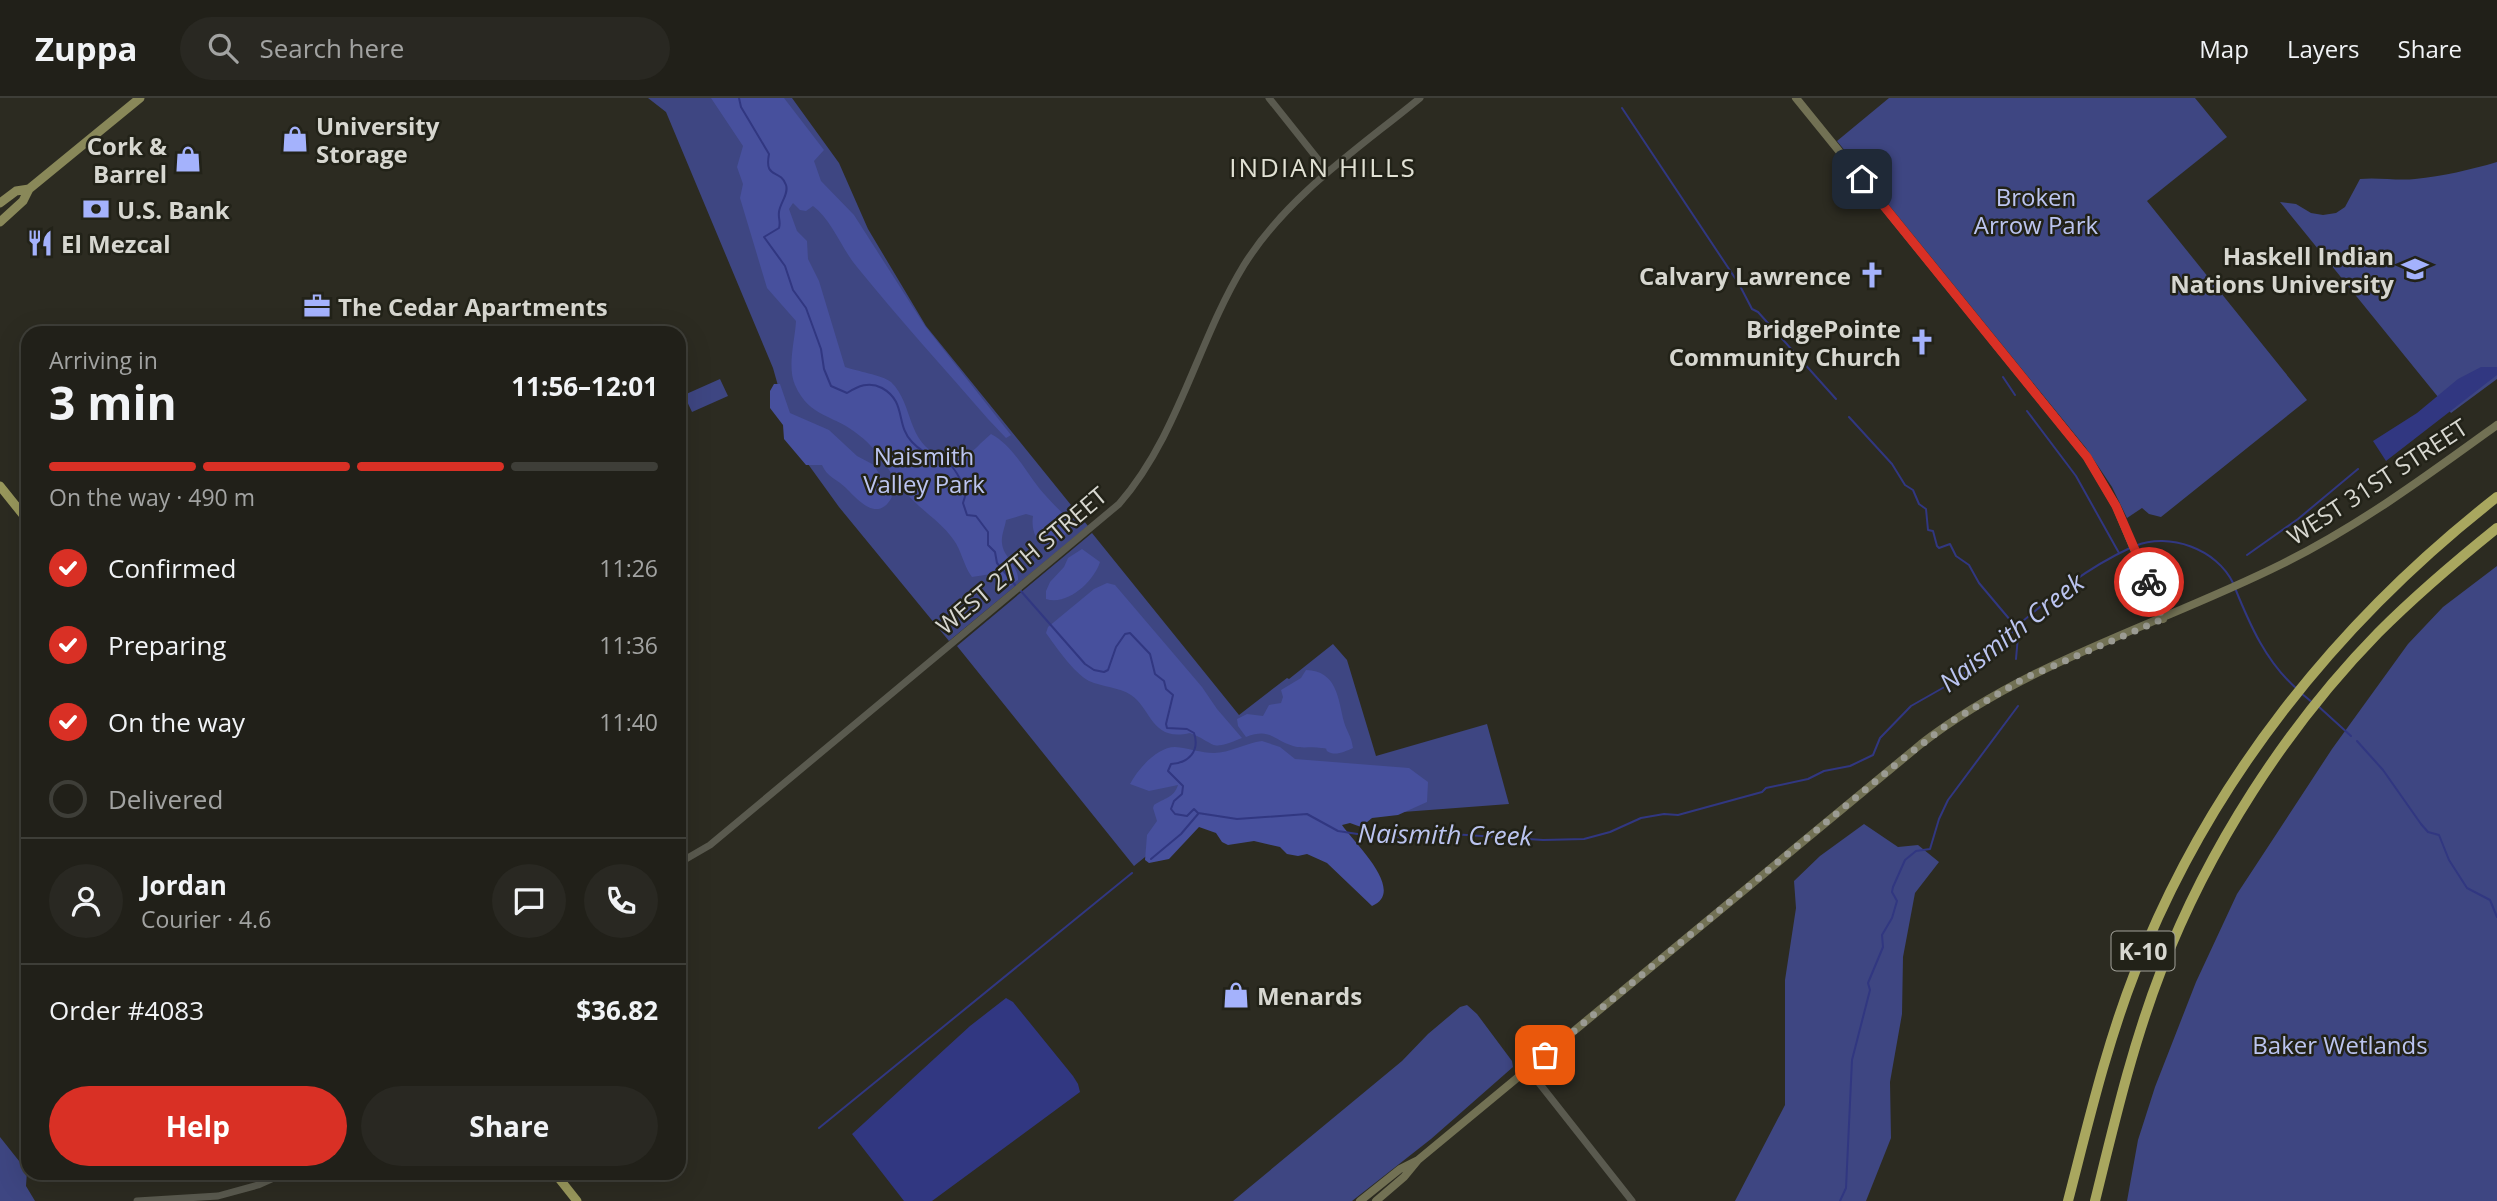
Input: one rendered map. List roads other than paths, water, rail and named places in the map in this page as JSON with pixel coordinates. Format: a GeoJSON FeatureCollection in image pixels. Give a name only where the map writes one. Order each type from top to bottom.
{"type":"FeatureCollection","features":[{"type":"Feature","properties":{"kind":"highway"},"geometry":{"type":"LineString","coordinates":[[0,486],[21,512]]}},
{"type":"Feature","properties":{"kind":"highway","name":"K-10"},"geometry":{"type":"LineString","coordinates":[[2068,1201],[2110,1041],[2152,930],[2181,867],[2205,824],[2313,671],[2418,563],[2497,497]]}},
{"type":"Feature","properties":{"kind":"highway","name":"K-10"},"geometry":{"type":"LineString","coordinates":[[2095,1201],[2139,1033],[2173,942],[2194,894],[2219,848],[2260,782],[2329,688],[2396,615],[2497,528]]}},
{"type":"Feature","properties":{"kind":"highway"},"geometry":{"type":"LineString","coordinates":[[560,1180],[577,1201]]}},
{"type":"Feature","properties":{"kind":"main road"},"geometry":{"type":"LineString","coordinates":[[0,222],[23,201],[29,189],[140,98]]}},
{"type":"Feature","properties":{"kind":"main road"},"geometry":{"type":"LineString","coordinates":[[1797,98],[2081,449],[2111,495],[2163,619]]}},
{"type":"Feature","properties":{"kind":"main road"},"geometry":{"type":"LineString","coordinates":[[0,203],[16,191],[29,189]]}},
{"type":"Feature","properties":{"kind":"main road","name":"WEST 31ST STREET"},"geometry":{"type":"LineString","coordinates":[[1376,1201],[1404,1177],[1418,1160],[1952,721],[2025,678],[2263,573],[2364,518],[2497,425]]}},
{"type":"Feature","properties":{"kind":"main road","name":"WEST 31ST STREET"},"geometry":{"type":"LineString","coordinates":[[1360,1201],[1400,1169],[1418,1160]]}},
{"type":"Feature","properties":{"kind":"street"},"geometry":{"type":"LineString","coordinates":[[1269,98],[1328,172]]}},
{"type":"Feature","properties":{"kind":"street","name":"WEST 27TH STREET"},"geometry":{"type":"LineString","coordinates":[[686,859],[710,845],[1108,515],[1153,460],[1245,264],[1273,226],[1328,172],[1420,98]]}},
{"type":"Feature","properties":{"kind":"street"},"geometry":{"type":"LineString","coordinates":[[1528,1069],[1632,1201]]}},
{"type":"Feature","properties":{"kind":"street"},"geometry":{"type":"LineString","coordinates":[[137,1201],[218,1196],[269,1180]]}},
{"type":"Feature","properties":{"kind":"waterway","name":"Naismith Creek"},"geometry":{"type":"LineString","coordinates":[[739,98],[741,107],[769,154],[771,171],[786,185],[779,212],[779,228],[764,237],[785,266],[793,290],[806,308],[831,386],[847,393],[859,386],[873,385],[890,394],[898,406],[904,428],[912,442],[952,466],[956,472],[967,490],[963,503],[967,515],[976,516],[988,532],[988,545],[995,552],[997,563],[1016,586]]}},
{"type":"Feature","properties":{"kind":"waterway"},"geometry":{"type":"LineString","coordinates":[[1622,108],[1739,284],[1752,309],[1758,312],[1836,399]]}},
{"type":"Feature","properties":{"kind":"waterway"},"geometry":{"type":"LineString","coordinates":[[2003,377],[2015,395]]}},
{"type":"Feature","properties":{"kind":"waterway"},"geometry":{"type":"LineString","coordinates":[[2027,411],[2076,476],[2119,553]]}},
{"type":"Feature","properties":{"kind":"waterway"},"geometry":{"type":"LineString","coordinates":[[1849,417],[1892,464],[1905,485],[1913,490],[1919,504],[1926,509],[1928,530],[1933,531],[1937,546],[1939,548],[1950,544],[1956,556],[1969,565],[1979,583],[2016,627],[2016,659]]}},
{"type":"Feature","properties":{"kind":"waterway"},"geometry":{"type":"LineString","coordinates":[[2247,555],[2298,519],[2358,469]]}},
{"type":"Feature","properties":{"kind":"waterway","name":"Naismith Creek"},"geometry":{"type":"LineString","coordinates":[[2135,546],[2162,541],[2191,546],[2216,561],[2233,583]]}},
{"type":"Feature","properties":{"kind":"waterway","name":"Naismith Creek"},"geometry":{"type":"LineString","coordinates":[[1020,590],[1085,664],[1094,670],[1108,670],[1116,647],[1125,634],[1130,633],[1150,654],[1155,674],[1164,681],[1166,689],[1173,695],[1167,728],[1187,729],[1194,733],[1195,739],[1191,755],[1183,761],[1171,764],[1168,771],[1183,786],[1182,794],[1174,801],[1171,809],[1175,814],[1187,816],[1194,809],[1198,813],[1237,819],[1307,814],[1338,831],[1377,837],[1421,838],[1437,833],[1543,840],[1584,839],[1610,832],[1641,818],[1664,814],[1678,815],[1762,792],[1766,788],[1808,779],[1824,771],[1850,766],[1873,755],[1880,738],[1911,706],[1955,681],[1996,642],[2011,634],[2070,583],[2130,548]]}},
{"type":"Feature","properties":{"kind":"waterway","name":"Naismith Creek"},"geometry":{"type":"LineString","coordinates":[[2235,588],[2268,655],[2297,689]]}},
{"type":"Feature","properties":{"kind":"waterway","name":"Naismith Creek"},"geometry":{"type":"LineString","coordinates":[[2301,693],[2313,703]]}},
{"type":"Feature","properties":{"kind":"waterway"},"geometry":{"type":"LineString","coordinates":[[1840,1201],[1846,1188],[1852,1060],[1870,990],[1868,983],[1883,947],[1882,935],[1892,918],[1897,901],[1892,892],[1893,887],[1905,860],[1916,851],[1930,849],[1948,800],[2018,706]]}},
{"type":"Feature","properties":{"kind":"waterway","name":"Naismith Creek"},"geometry":{"type":"LineString","coordinates":[[2318,706],[2351,736]]}},
{"type":"Feature","properties":{"kind":"waterway","name":"Naismith Creek"},"geometry":{"type":"LineString","coordinates":[[2357,741],[2383,770],[2421,824],[2428,832],[2439,835],[2449,860],[2467,888],[2490,900],[2497,917]]}},
{"type":"Feature","properties":{"kind":"waterway"},"geometry":{"type":"LineString","coordinates":[[1151,859],[1181,834],[1198,814]]}},
{"type":"Feature","properties":{"kind":"waterway"},"geometry":{"type":"LineString","coordinates":[[819,1128],[1132,873]]}},
{"type":"Feature","properties":{"kind":"place","name":"University Storage"},"geometry":{"type":"Point","coordinates":[295,139]}},
{"type":"Feature","properties":{"kind":"place","name":"Cork & Barrel"},"geometry":{"type":"Point","coordinates":[188,159]}},
{"type":"Feature","properties":{"kind":"place","name":"U.S. Bank"},"geometry":{"type":"Point","coordinates":[96,209]}},
{"type":"Feature","properties":{"kind":"place","name":"El Mezcal"},"geometry":{"type":"Point","coordinates":[40,243]}},
{"type":"Feature","properties":{"kind":"place","name":"Haskell Indian Nations University"},"geometry":{"type":"Point","coordinates":[2415,269]}},
{"type":"Feature","properties":{"kind":"place","name":"Calvary Lawrence"},"geometry":{"type":"Point","coordinates":[1872,275]}},
{"type":"Feature","properties":{"kind":"place","name":"The Cedar Apartments"},"geometry":{"type":"Point","coordinates":[317,306]}},
{"type":"Feature","properties":{"kind":"place","name":"BridgePointe Community Church"},"geometry":{"type":"Point","coordinates":[1922,342]}},
{"type":"Feature","properties":{"kind":"place","name":"Menards"},"geometry":{"type":"Point","coordinates":[1236,995]}},
{"type":"Feature","properties":{"kind":"district","name":"INDIAN HILLS"},"geometry":{"type":"Point","coordinates":[1323,167]}},
{"type":"Feature","properties":{"kind":"park label","name":"Broken Arrow Park"},"geometry":{"type":"Point","coordinates":[2036,210]}},
{"type":"Feature","properties":{"kind":"park label","name":"Naismith Valley Park"},"geometry":{"type":"Point","coordinates":[924,469]}},
{"type":"Feature","properties":{"kind":"park label","name":"Baker Wetlands"},"geometry":{"type":"Point","coordinates":[2340,1044]}}]}
